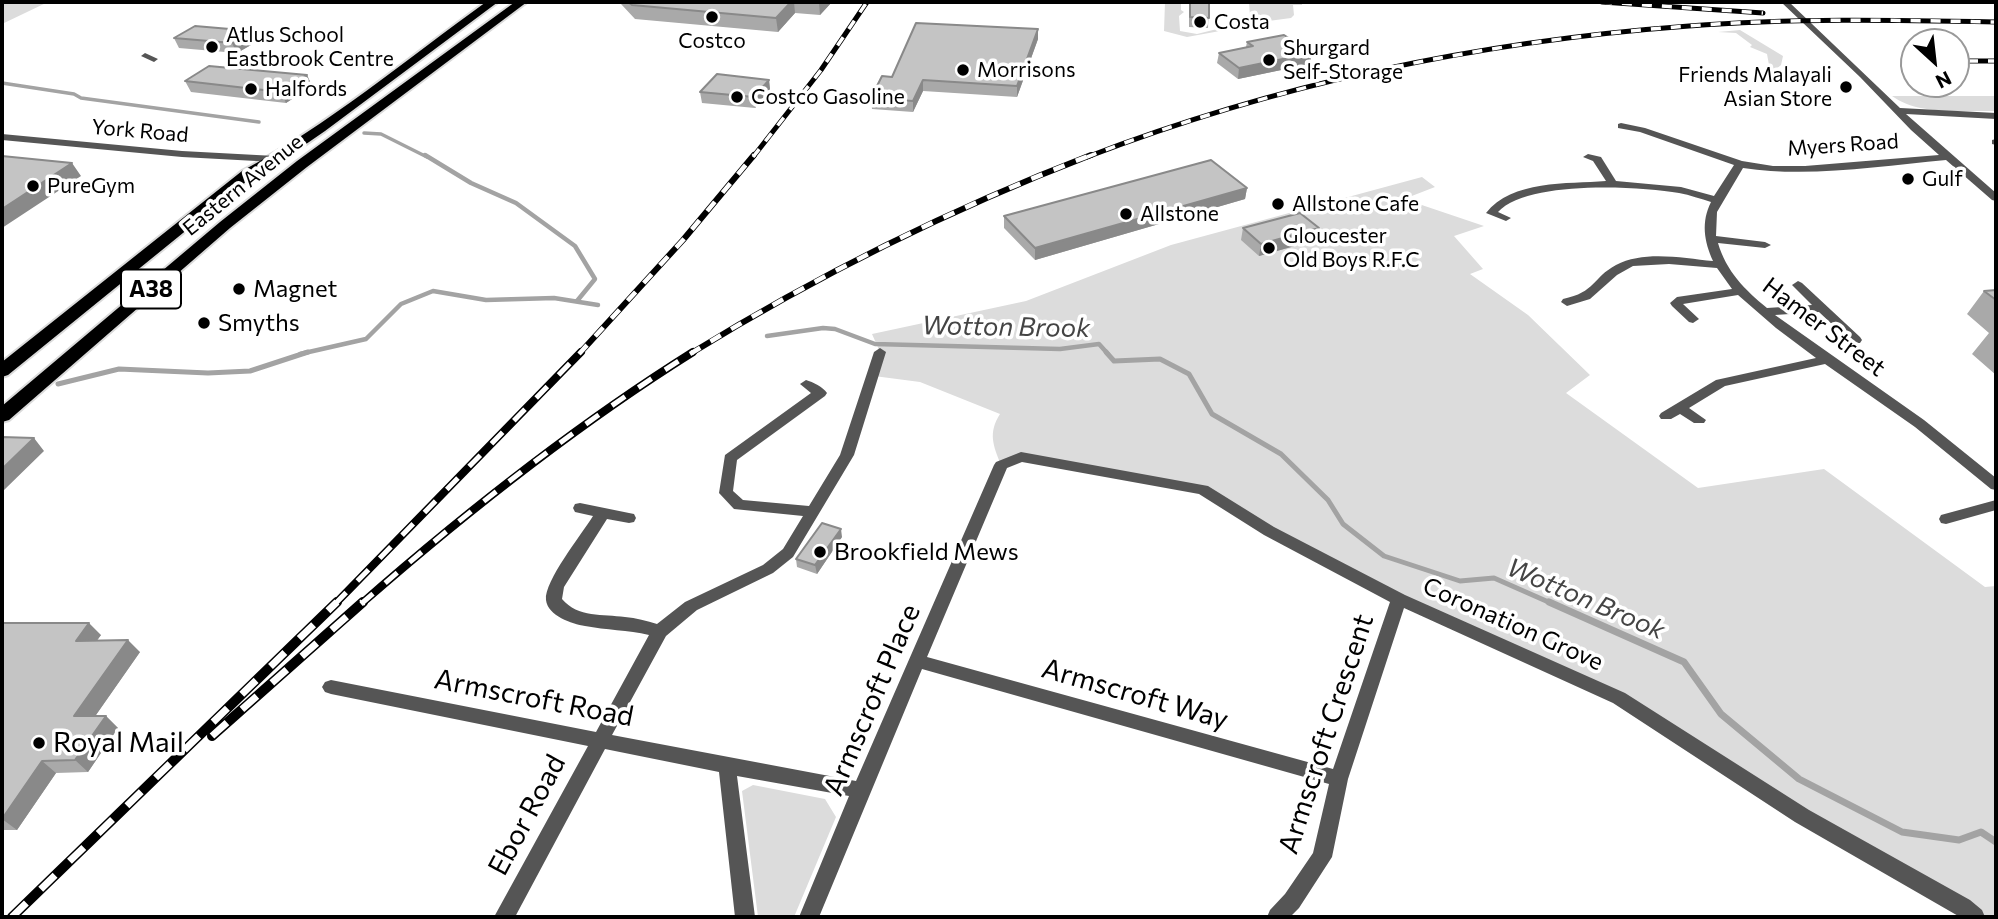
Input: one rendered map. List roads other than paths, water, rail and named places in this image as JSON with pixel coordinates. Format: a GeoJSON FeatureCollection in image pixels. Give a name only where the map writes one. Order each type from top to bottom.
{"type":"FeatureCollection","features":[{"type":"Feature","properties":{"kind":"highway","name":"Eastern Avenue"},"geometry":{"type":"LineString","coordinates":[[2,371],[247,174],[275,159],[493,2]]}},
{"type":"Feature","properties":{"kind":"highway","name":"Eastern Avenue"},"geometry":{"type":"LineString","coordinates":[[2,416],[225,225],[302,164],[522,2]]}},
{"type":"Feature","properties":{"kind":"highway"},"geometry":{"type":"LineString","coordinates":[[275,159],[302,164]]}},
{"type":"Feature","properties":{"kind":"highway"},"geometry":{"type":"LineString","coordinates":[[178,228],[225,225]]}},
{"type":"Feature","properties":{"kind":"street"},"geometry":{"type":"LineString","coordinates":[[1786,2],[1947,157],[1996,198]]}},
{"type":"Feature","properties":{"kind":"street"},"geometry":{"type":"LineString","coordinates":[[1898,111],[1996,116]]}},
{"type":"Feature","properties":{"kind":"street","name":"Myers Road"},"geometry":{"type":"LineString","coordinates":[[1621,125],[1740,164],[1805,169],[1947,157]]}},
{"type":"Feature","properties":{"kind":"street","name":"York Road"},"geometry":{"type":"LineString","coordinates":[[2,136],[182,154],[275,159]]}},
{"type":"Feature","properties":{"kind":"street"},"geometry":{"type":"LineString","coordinates":[[1598,159],[1613,184]]}},
{"type":"Feature","properties":{"kind":"street","name":"Hamer Street"},"geometry":{"type":"LineString","coordinates":[[1740,164],[1734,181],[1716,200],[1710,220],[1712,239],[1720,265],[1741,291],[1764,312],[1902,418],[1996,485]]}},
{"type":"Feature","properties":{"kind":"street"},"geometry":{"type":"LineString","coordinates":[[1506,218],[1487,218],[1502,201],[1543,188],[1613,184],[1681,190],[1716,200]]}},
{"type":"Feature","properties":{"kind":"street"},"geometry":{"type":"LineString","coordinates":[[1712,239],[1769,250],[1755,234]]}},
{"type":"Feature","properties":{"kind":"street"},"geometry":{"type":"LineString","coordinates":[[1578,304],[1621,267],[1653,260],[1720,265]]}},
{"type":"Feature","properties":{"kind":"street"},"geometry":{"type":"LineString","coordinates":[[1798,285],[1856,340]]}},
{"type":"Feature","properties":{"kind":"street"},"geometry":{"type":"LineString","coordinates":[[1693,319],[1676,303],[1741,291]]}},
{"type":"Feature","properties":{"kind":"street"},"geometry":{"type":"LineString","coordinates":[[1764,312],[1823,308]]}},
{"type":"Feature","properties":{"kind":"street"},"geometry":{"type":"LineString","coordinates":[[603,513],[556,586],[554,601],[561,612],[574,618],[629,624],[660,631],[691,606],[777,563],[788,553],[847,455],[880,352]]}},
{"type":"Feature","properties":{"kind":"street"},"geometry":{"type":"LineString","coordinates":[[1666,416],[1686,401],[1721,383],[1828,359]]}},
{"type":"Feature","properties":{"kind":"street"},"geometry":{"type":"LineString","coordinates":[[806,384],[820,393],[734,452],[730,458],[726,493],[739,505],[814,512]]}},
{"type":"Feature","properties":{"kind":"street"},"geometry":{"type":"LineString","coordinates":[[1680,408],[1699,420]]}},
{"type":"Feature","properties":{"kind":"street","name":"Coronation Grove"},"geometry":{"type":"LineString","coordinates":[[1001,466],[1021,457],[1203,490],[1269,531],[1398,599],[1619,698],[1802,816],[1963,907],[1975,917]]}},
{"type":"Feature","properties":{"kind":"street","name":"Armscroft Place"},"geometry":{"type":"LineString","coordinates":[[809,917],[1001,466]]}},
{"type":"Feature","properties":{"kind":"street"},"geometry":{"type":"LineString","coordinates":[[1946,520],[1996,505]]}},
{"type":"Feature","properties":{"kind":"street"},"geometry":{"type":"LineString","coordinates":[[580,508],[629,518]]}},
{"type":"Feature","properties":{"kind":"street","name":"Armscroft Crescent"},"geometry":{"type":"LineString","coordinates":[[1277,917],[1292,901],[1322,857],[1339,779],[1398,599]]}},
{"type":"Feature","properties":{"kind":"street","name":"Ebor Road"},"geometry":{"type":"LineString","coordinates":[[504,917],[660,631]]}},
{"type":"Feature","properties":{"kind":"street","name":"Armscroft Way"},"geometry":{"type":"LineString","coordinates":[[918,661],[1339,779]]}},
{"type":"Feature","properties":{"kind":"street","name":"Armscroft Road"},"geometry":{"type":"LineString","coordinates":[[331,687],[861,790]]}},
{"type":"Feature","properties":{"kind":"street"},"geometry":{"type":"LineString","coordinates":[[727,766],[744,917]]}},
{"type":"Feature","properties":{"kind":"waterway"},"geometry":{"type":"LineString","coordinates":[[2,83],[74,94],[81,98],[259,122]]}},
{"type":"Feature","properties":{"kind":"waterway"},"geometry":{"type":"LineString","coordinates":[[364,133],[381,134],[427,157]]}},
{"type":"Feature","properties":{"kind":"waterway"},"geometry":{"type":"LineString","coordinates":[[425,155],[471,183],[516,203],[575,246],[595,279],[577,301]]}},
{"type":"Feature","properties":{"kind":"waterway","name":"Wotton Brook"},"geometry":{"type":"LineString","coordinates":[[306,353],[366,339],[401,304],[433,291],[486,300],[554,298],[598,305]]}},
{"type":"Feature","properties":{"kind":"waterway","name":"Wotton Brook"},"geometry":{"type":"LineString","coordinates":[[767,336],[823,328],[835,329],[875,344],[1060,349],[1099,344],[1108,354]]}},
{"type":"Feature","properties":{"kind":"waterway","name":"Wotton Brook"},"geometry":{"type":"LineString","coordinates":[[1106,352],[1114,361],[1160,359],[1189,374],[1212,414],[1281,454],[1328,500],[1343,524],[1384,556],[1460,581],[1494,578],[1553,604]]}},
{"type":"Feature","properties":{"kind":"waterway","name":"Wotton Brook"},"geometry":{"type":"LineString","coordinates":[[58,384],[119,369],[208,373],[250,371],[306,353]]}},
{"type":"Feature","properties":{"kind":"waterway","name":"Wotton Brook"},"geometry":{"type":"LineString","coordinates":[[300,354],[306,353]]}},
{"type":"Feature","properties":{"kind":"waterway","name":"Wotton Brook"},"geometry":{"type":"LineString","coordinates":[[1549,602],[1684,662],[1721,714],[1799,779],[1902,832],[1959,840],[1981,832],[1996,842]]}},
{"type":"Feature","properties":{"kind":"railway"},"geometry":{"type":"LineString","coordinates":[[753,157],[821,70],[867,2]]}},
{"type":"Feature","properties":{"kind":"railway"},"geometry":{"type":"LineString","coordinates":[[1602,2],[1763,13]]}},
{"type":"Feature","properties":{"kind":"railway"},"geometry":{"type":"LineString","coordinates":[[1087,157],[1233,107],[1308,87],[1383,69],[1535,42],[1689,26],[1766,22],[1996,22]]}},
{"type":"Feature","properties":{"kind":"railway"},"geometry":{"type":"LineString","coordinates":[[1970,61],[1996,61]]}},
{"type":"Feature","properties":{"kind":"railway"},"geometry":{"type":"LineString","coordinates":[[579,354],[683,240],[754,155]]}},
{"type":"Feature","properties":{"kind":"railway"},"geometry":{"type":"LineString","coordinates":[[690,354],[787,297],[886,245],[987,198],[1091,155]]}},
{"type":"Feature","properties":{"kind":"railway"},"geometry":{"type":"LineString","coordinates":[[336,603],[581,352]]}},
{"type":"Feature","properties":{"kind":"railway"},"geometry":{"type":"LineString","coordinates":[[361,604],[440,537],[564,440],[693,352]]}},
{"type":"Feature","properties":{"kind":"railway"},"geometry":{"type":"LineString","coordinates":[[212,736],[363,602]]}},
{"type":"Feature","properties":{"kind":"railway"},"geometry":{"type":"LineString","coordinates":[[12,917],[336,603]]}},
{"type":"Feature","properties":{"kind":"place","name":"Costco"},"geometry":{"type":"Point","coordinates":[712,17]}},
{"type":"Feature","properties":{"kind":"place","name":"Costa"},"geometry":{"type":"Point","coordinates":[1200,22]}},
{"type":"Feature","properties":{"kind":"place","name":"Atlus School Eastbrook Centre"},"geometry":{"type":"Point","coordinates":[212,47]}},
{"type":"Feature","properties":{"kind":"place","name":"Shurgard Self-Storage"},"geometry":{"type":"Point","coordinates":[1269,60]}},
{"type":"Feature","properties":{"kind":"place","name":"Morrisons"},"geometry":{"type":"Point","coordinates":[963,70]}},
{"type":"Feature","properties":{"kind":"place","name":"Friends Malayali Asian Store"},"geometry":{"type":"Point","coordinates":[1846,87]}},
{"type":"Feature","properties":{"kind":"place","name":"Halfords"},"geometry":{"type":"Point","coordinates":[251,89]}},
{"type":"Feature","properties":{"kind":"place","name":"Costco Gasoline"},"geometry":{"type":"Point","coordinates":[737,97]}},
{"type":"Feature","properties":{"kind":"place","name":"Gulf"},"geometry":{"type":"Point","coordinates":[1908,179]}},
{"type":"Feature","properties":{"kind":"place","name":"PureGym"},"geometry":{"type":"Point","coordinates":[33,186]}},
{"type":"Feature","properties":{"kind":"place","name":"Allstone Cafe"},"geometry":{"type":"Point","coordinates":[1278,204]}},
{"type":"Feature","properties":{"kind":"place","name":"Allstone"},"geometry":{"type":"Point","coordinates":[1126,214]}},
{"type":"Feature","properties":{"kind":"place","name":"Gloucester Old Boys R.F.C"},"geometry":{"type":"Point","coordinates":[1269,248]}},
{"type":"Feature","properties":{"kind":"place","name":"Magnet"},"geometry":{"type":"Point","coordinates":[239,289]}},
{"type":"Feature","properties":{"kind":"place","name":"Smyths"},"geometry":{"type":"Point","coordinates":[204,323]}},
{"type":"Feature","properties":{"kind":"place","name":"Brookfield Mews"},"geometry":{"type":"Point","coordinates":[820,552]}},
{"type":"Feature","properties":{"kind":"place","name":"Royal Mail"},"geometry":{"type":"Point","coordinates":[39,743]}}]}
